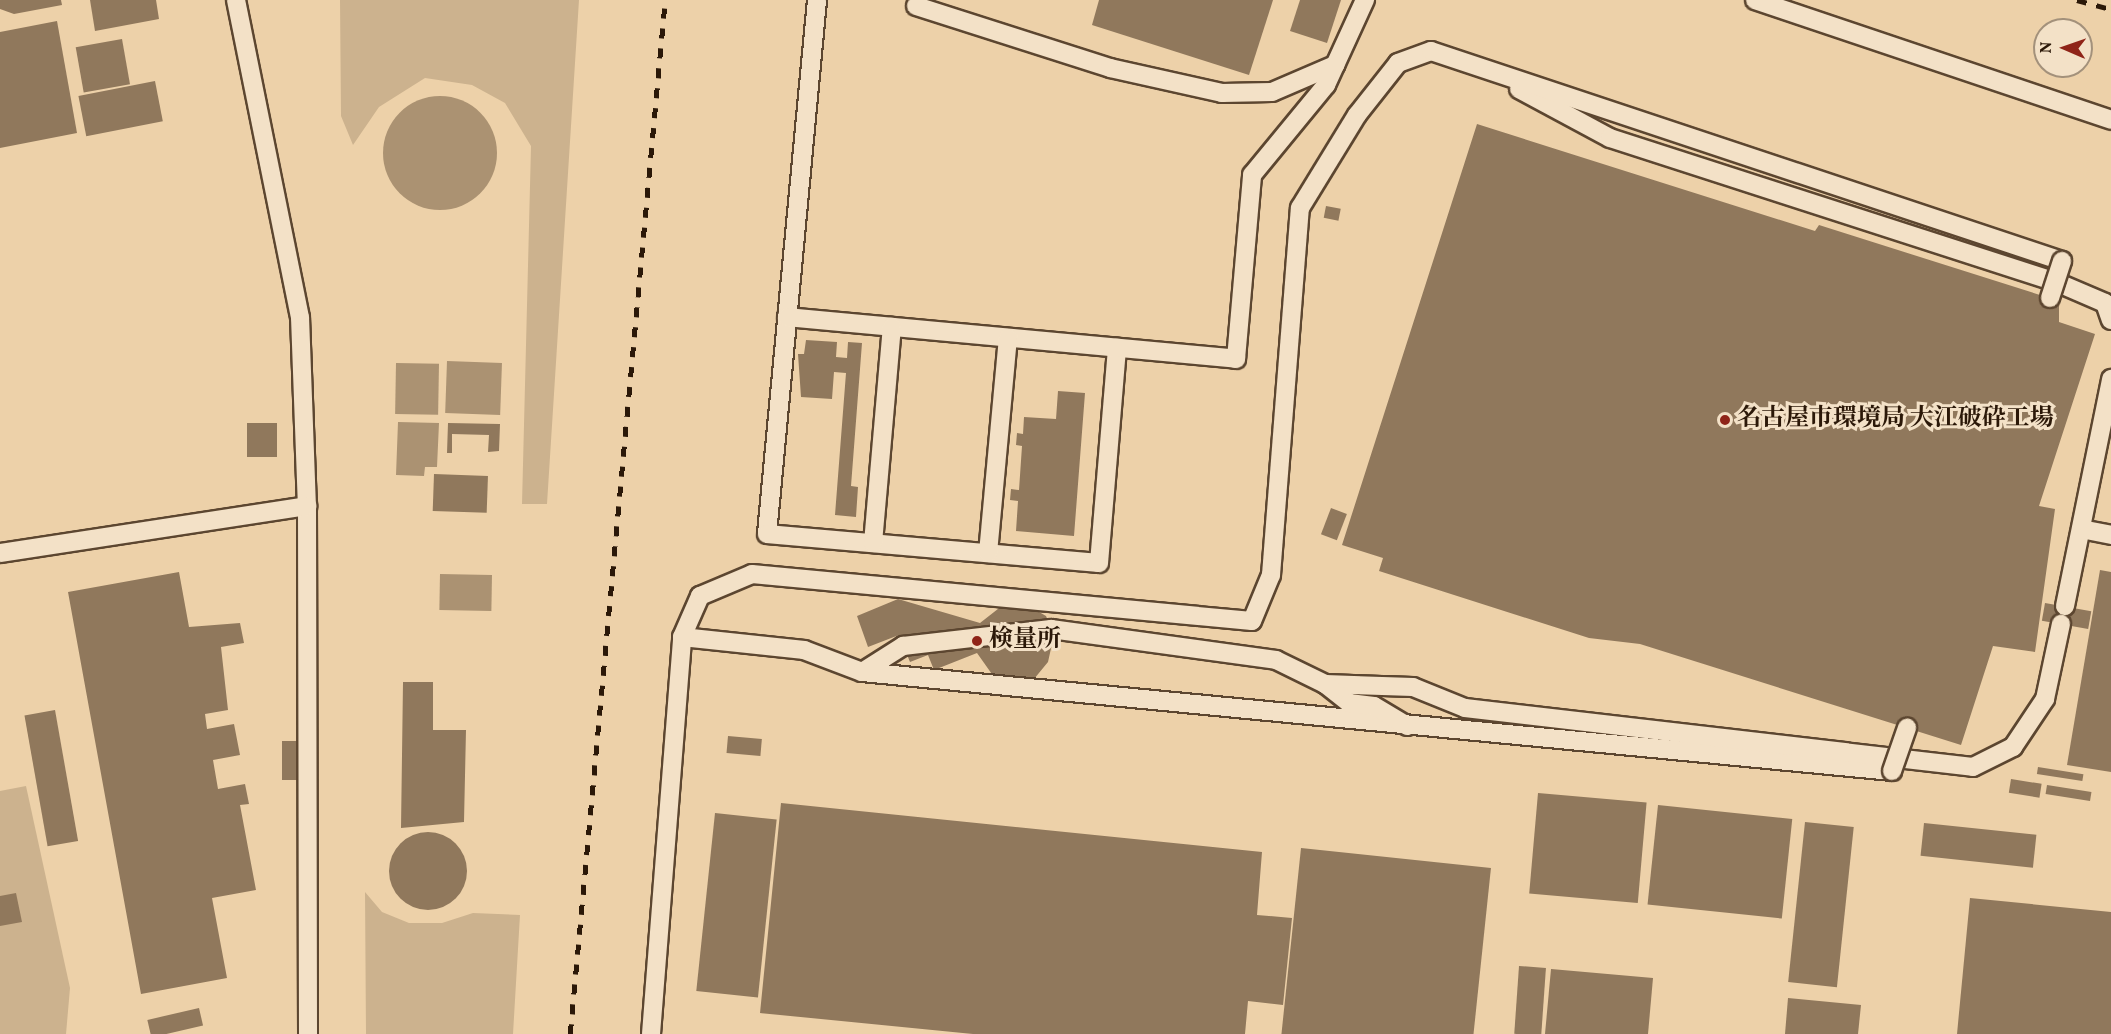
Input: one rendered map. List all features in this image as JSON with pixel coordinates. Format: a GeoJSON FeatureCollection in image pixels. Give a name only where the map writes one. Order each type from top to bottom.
{"type":"FeatureCollection","features":[{"type":"Feature","properties":{"kind":"lane"},"geometry":{"type":"LineString","coordinates":[[236,0],[300,317],[307,506],[308,1034]]}},
{"type":"Feature","properties":{"kind":"lane"},"geometry":{"type":"LineString","coordinates":[[817,0],[767,534],[1099,563],[1117,348]]}},
{"type":"Feature","properties":{"kind":"lane"},"geometry":{"type":"LineString","coordinates":[[787,317],[1236,359],[1252,175],[1326,85],[1365,0]]}},
{"type":"Feature","properties":{"kind":"lane"},"geometry":{"type":"LineString","coordinates":[[1755,0],[2111,120]]}},
{"type":"Feature","properties":{"kind":"lane"},"geometry":{"type":"LineString","coordinates":[[916,6],[1110,68],[1222,93],[1272,93],[1335,65]]}},
{"type":"Feature","properties":{"kind":"lane"},"geometry":{"type":"LineString","coordinates":[[651,1034],[682,637],[700,596],[752,574],[1252,621],[1271,575],[1300,208],[1357,116],[1398,63],[1431,51],[2062,261],[2050,298]]}},
{"type":"Feature","properties":{"kind":"lane"},"geometry":{"type":"LineString","coordinates":[[1476,66],[1610,138],[2056,282],[2105,303],[2111,320]]}},
{"type":"Feature","properties":{"kind":"lane"},"geometry":{"type":"LineString","coordinates":[[873,543],[892,327]]}},
{"type":"Feature","properties":{"kind":"lane"},"geometry":{"type":"LineString","coordinates":[[988,553],[1008,338]]}},
{"type":"Feature","properties":{"kind":"lane"},"geometry":{"type":"LineString","coordinates":[[1325,684],[1413,687],[1465,708],[1972,767],[2013,747],[2045,699],[2111,379]]}},
{"type":"Feature","properties":{"kind":"lane"},"geometry":{"type":"LineString","coordinates":[[1,549],[307,506]]}},
{"type":"Feature","properties":{"kind":"lane"},"geometry":{"type":"LineString","coordinates":[[2081,529],[2111,535]]}},
{"type":"Feature","properties":{"kind":"lane"},"geometry":{"type":"LineString","coordinates":[[862,672],[903,646],[1052,628],[1276,660],[1325,684],[1349,703],[1374,706],[1411,728]]}},
{"type":"Feature","properties":{"kind":"lane"},"geometry":{"type":"LineString","coordinates":[[682,637],[804,650],[862,672],[1411,728],[1892,771],[1907,728]]}},
{"type":"Feature","properties":{"kind":"shaded area"},"geometry":{"type":"Polygon","coordinates":[[[340,0],[579,0],[547,504],[522,504],[531,146],[505,103],[472,85],[425,78],[379,107],[353,145],[341,116],[340,0]]]}},
{"type":"Feature","properties":{"kind":"shaded area"},"geometry":{"type":"Polygon","coordinates":[[[440,96],[462,100],[481,112],[493,131],[497,153],[493,175],[481,194],[462,206],[440,210],[418,206],[399,194],[387,175],[383,153],[387,131],[399,112],[418,100],[440,96]]]}},
{"type":"Feature","properties":{"kind":"shaded area"},"geometry":{"type":"Polygon","coordinates":[[[447,361],[502,363],[500,415],[445,413],[447,361]]]}},
{"type":"Feature","properties":{"kind":"shaded area"},"geometry":{"type":"Polygon","coordinates":[[[396,363],[439,364],[438,415],[395,414],[396,363]]]}},
{"type":"Feature","properties":{"kind":"shaded area"},"geometry":{"type":"Polygon","coordinates":[[[398,422],[439,423],[437,467],[425,467],[424,476],[396,475],[398,422]]]}},
{"type":"Feature","properties":{"kind":"shaded area"},"geometry":{"type":"Polygon","coordinates":[[[440,574],[492,575],[491,611],[439,610],[440,574]]]}},
{"type":"Feature","properties":{"kind":"shaded area"},"geometry":{"type":"Polygon","coordinates":[[[26,786],[70,988],[66,1034],[0,1034],[0,791],[26,786]]]}},
{"type":"Feature","properties":{"kind":"shaded area"},"geometry":{"type":"Polygon","coordinates":[[[365,892],[382,912],[409,923],[442,923],[473,913],[520,915],[513,1034],[366,1034],[365,892]]]}},
{"type":"Feature","properties":{"kind":"building"},"geometry":{"type":"Polygon","coordinates":[[[0,0],[61,0],[62,5],[14,14],[0,9],[0,0]]]}},
{"type":"Feature","properties":{"kind":"building"},"geometry":{"type":"Polygon","coordinates":[[[90,0],[156,0],[159,19],[95,31],[90,0]]]}},
{"type":"Feature","properties":{"kind":"building"},"geometry":{"type":"Polygon","coordinates":[[[1099,0],[1273,0],[1249,75],[1092,25],[1099,0]]]}},
{"type":"Feature","properties":{"kind":"building"},"geometry":{"type":"Polygon","coordinates":[[[1300,0],[1341,0],[1327,43],[1290,31],[1300,0]]]}},
{"type":"Feature","properties":{"kind":"building"},"geometry":{"type":"Polygon","coordinates":[[[57,21],[77,133],[0,148],[0,32],[57,21]]]}},
{"type":"Feature","properties":{"kind":"building"},"geometry":{"type":"Polygon","coordinates":[[[122,39],[130,84],[84,92],[76,47],[122,39]]]}},
{"type":"Feature","properties":{"kind":"building"},"geometry":{"type":"Polygon","coordinates":[[[155,81],[163,121],[86,136],[78,96],[155,81]]]}},
{"type":"Feature","properties":{"kind":"building","name":"名古屋市環境局 大江破砕工場"},"geometry":{"type":"Polygon","coordinates":[[[1477,124],[1815,231],[1819,225],[2059,301],[2059,322],[2095,334],[2039,506],[2055,509],[2035,652],[1993,646],[1961,745],[1640,644],[1589,638],[1379,571],[1383,558],[1342,545],[1477,124]]]}},
{"type":"Feature","properties":{"kind":"building"},"geometry":{"type":"Polygon","coordinates":[[[1326,206],[1341,209],[1338,221],[1324,218],[1326,206]]]}},
{"type":"Feature","properties":{"kind":"building"},"geometry":{"type":"Polygon","coordinates":[[[806,340],[837,342],[836,357],[847,358],[848,342],[862,343],[851,486],[858,487],[856,517],[835,515],[846,373],[834,372],[832,399],[801,397],[798,354],[804,354],[806,340]]]}},
{"type":"Feature","properties":{"kind":"building"},"geometry":{"type":"Polygon","coordinates":[[[1058,391],[1085,393],[1074,536],[1016,531],[1018,501],[1010,500],[1011,489],[1019,490],[1022,446],[1016,445],[1017,433],[1023,434],[1024,417],[1056,419],[1058,391]]]}},
{"type":"Feature","properties":{"kind":"building"},"geometry":{"type":"Polygon","coordinates":[[[247,423],[277,423],[277,457],[247,457],[247,423]]]}},
{"type":"Feature","properties":{"kind":"building"},"geometry":{"type":"Polygon","coordinates":[[[448,423],[500,424],[499,451],[488,452],[489,435],[452,434],[452,453],[447,453],[448,423]]]}},
{"type":"Feature","properties":{"kind":"building"},"geometry":{"type":"Polygon","coordinates":[[[434,474],[488,476],[487,513],[433,511],[434,474]]]}},
{"type":"Feature","properties":{"kind":"building"},"geometry":{"type":"Polygon","coordinates":[[[1331,508],[1347,514],[1337,540],[1321,534],[1331,508]]]}},
{"type":"Feature","properties":{"kind":"building"},"geometry":{"type":"Polygon","coordinates":[[[2100,570],[2111,572],[2111,772],[2067,765],[2100,570]]]}},
{"type":"Feature","properties":{"kind":"building"},"geometry":{"type":"Polygon","coordinates":[[[179,572],[189,627],[240,623],[244,643],[221,647],[228,710],[205,714],[207,729],[234,724],[240,755],[213,760],[218,789],[245,784],[249,804],[240,805],[256,890],[212,898],[227,978],[141,994],[68,592],[179,572]]]}},
{"type":"Feature","properties":{"kind":"building","name":"検量所"},"geometry":{"type":"Polygon","coordinates":[[[898,599],[980,623],[1003,605],[1027,605],[1046,616],[1054,635],[1048,662],[1034,679],[1015,682],[994,677],[977,653],[934,670],[928,655],[910,662],[899,635],[868,647],[857,616],[898,599]]]}},
{"type":"Feature","properties":{"kind":"building"},"geometry":{"type":"Polygon","coordinates":[[[2045,603],[2091,611],[2088,629],[2042,621],[2045,603]]]}},
{"type":"Feature","properties":{"kind":"building"},"geometry":{"type":"Polygon","coordinates":[[[403,682],[433,682],[433,730],[466,730],[464,822],[401,828],[403,682]]]}},
{"type":"Feature","properties":{"kind":"building"},"geometry":{"type":"Polygon","coordinates":[[[55,710],[78,841],[48,846],[24,715],[55,710]]]}},
{"type":"Feature","properties":{"kind":"building"},"geometry":{"type":"Polygon","coordinates":[[[728,736],[762,739],[760,756],[727,753],[728,736]]]}},
{"type":"Feature","properties":{"kind":"building"},"geometry":{"type":"Polygon","coordinates":[[[282,741],[302,741],[302,780],[282,780],[282,741]]]}},
{"type":"Feature","properties":{"kind":"building"},"geometry":{"type":"Polygon","coordinates":[[[2038,767],[2083,774],[2082,781],[2037,774],[2038,767]]]}},
{"type":"Feature","properties":{"kind":"building"},"geometry":{"type":"Polygon","coordinates":[[[2011,779],[2042,784],[2039,798],[2009,793],[2011,779]]]}},
{"type":"Feature","properties":{"kind":"building"},"geometry":{"type":"Polygon","coordinates":[[[2047,785],[2091,792],[2090,801],[2046,794],[2047,785]]]}},
{"type":"Feature","properties":{"kind":"building"},"geometry":{"type":"Polygon","coordinates":[[[1538,793],[1647,802],[1638,903],[1529,894],[1538,793]]]}},
{"type":"Feature","properties":{"kind":"building"},"geometry":{"type":"Polygon","coordinates":[[[781,803],[1262,852],[1257,915],[1292,918],[1283,1005],[1248,1001],[1245,1034],[973,1034],[760,1013],[781,803]]]}},
{"type":"Feature","properties":{"kind":"building"},"geometry":{"type":"Polygon","coordinates":[[[1658,805],[1792,819],[1782,919],[1648,904],[1658,805]]]}},
{"type":"Feature","properties":{"kind":"building"},"geometry":{"type":"Polygon","coordinates":[[[715,813],[777,819],[758,998],[696,991],[715,813]]]}},
{"type":"Feature","properties":{"kind":"building"},"geometry":{"type":"Polygon","coordinates":[[[1805,822],[1854,827],[1837,987],[1788,982],[1805,822]]]}},
{"type":"Feature","properties":{"kind":"building"},"geometry":{"type":"Polygon","coordinates":[[[1924,823],[2036,835],[2033,868],[1921,856],[1924,823]]]}},
{"type":"Feature","properties":{"kind":"building"},"geometry":{"type":"Polygon","coordinates":[[[428,832],[443,835],[460,849],[467,871],[464,886],[450,903],[428,910],[413,907],[396,893],[389,871],[392,856],[406,839],[428,832]]]}},
{"type":"Feature","properties":{"kind":"building"},"geometry":{"type":"Polygon","coordinates":[[[1301,848],[1491,868],[1474,1034],[1281,1034],[1301,848]]]}},
{"type":"Feature","properties":{"kind":"building"},"geometry":{"type":"Polygon","coordinates":[[[16,893],[22,922],[0,926],[0,896],[16,893]]]}},
{"type":"Feature","properties":{"kind":"building"},"geometry":{"type":"Polygon","coordinates":[[[1970,898],[2111,912],[2111,1034],[1957,1034],[1970,898]]]}},
{"type":"Feature","properties":{"kind":"building"},"geometry":{"type":"Polygon","coordinates":[[[1519,966],[1546,968],[1541,1034],[1514,1034],[1519,966]]]}},
{"type":"Feature","properties":{"kind":"building"},"geometry":{"type":"Polygon","coordinates":[[[1551,969],[1653,978],[1648,1034],[1545,1034],[1551,969]]]}},
{"type":"Feature","properties":{"kind":"building"},"geometry":{"type":"Polygon","coordinates":[[[1788,998],[1861,1005],[1858,1034],[1785,1034],[1788,998]]]}},
{"type":"Feature","properties":{"kind":"building"},"geometry":{"type":"Polygon","coordinates":[[[199,1008],[203,1026],[166,1034],[151,1034],[147,1020],[199,1008]]]}},
{"type":"Feature","properties":{"kind":"railway"},"geometry":{"type":"LineString","coordinates":[[570,1034],[665,0]]}},
{"type":"Feature","properties":{"kind":"railway"},"geometry":{"type":"LineString","coordinates":[[2077,0],[2111,9]]}},
{"type":"Feature","properties":{"kind":"place","name":"名古屋市環境局 大江破砕工場"},"geometry":{"type":"Point","coordinates":[1725,420]}},
{"type":"Feature","properties":{"kind":"place","name":"検量所"},"geometry":{"type":"Point","coordinates":[977,641]}}]}
